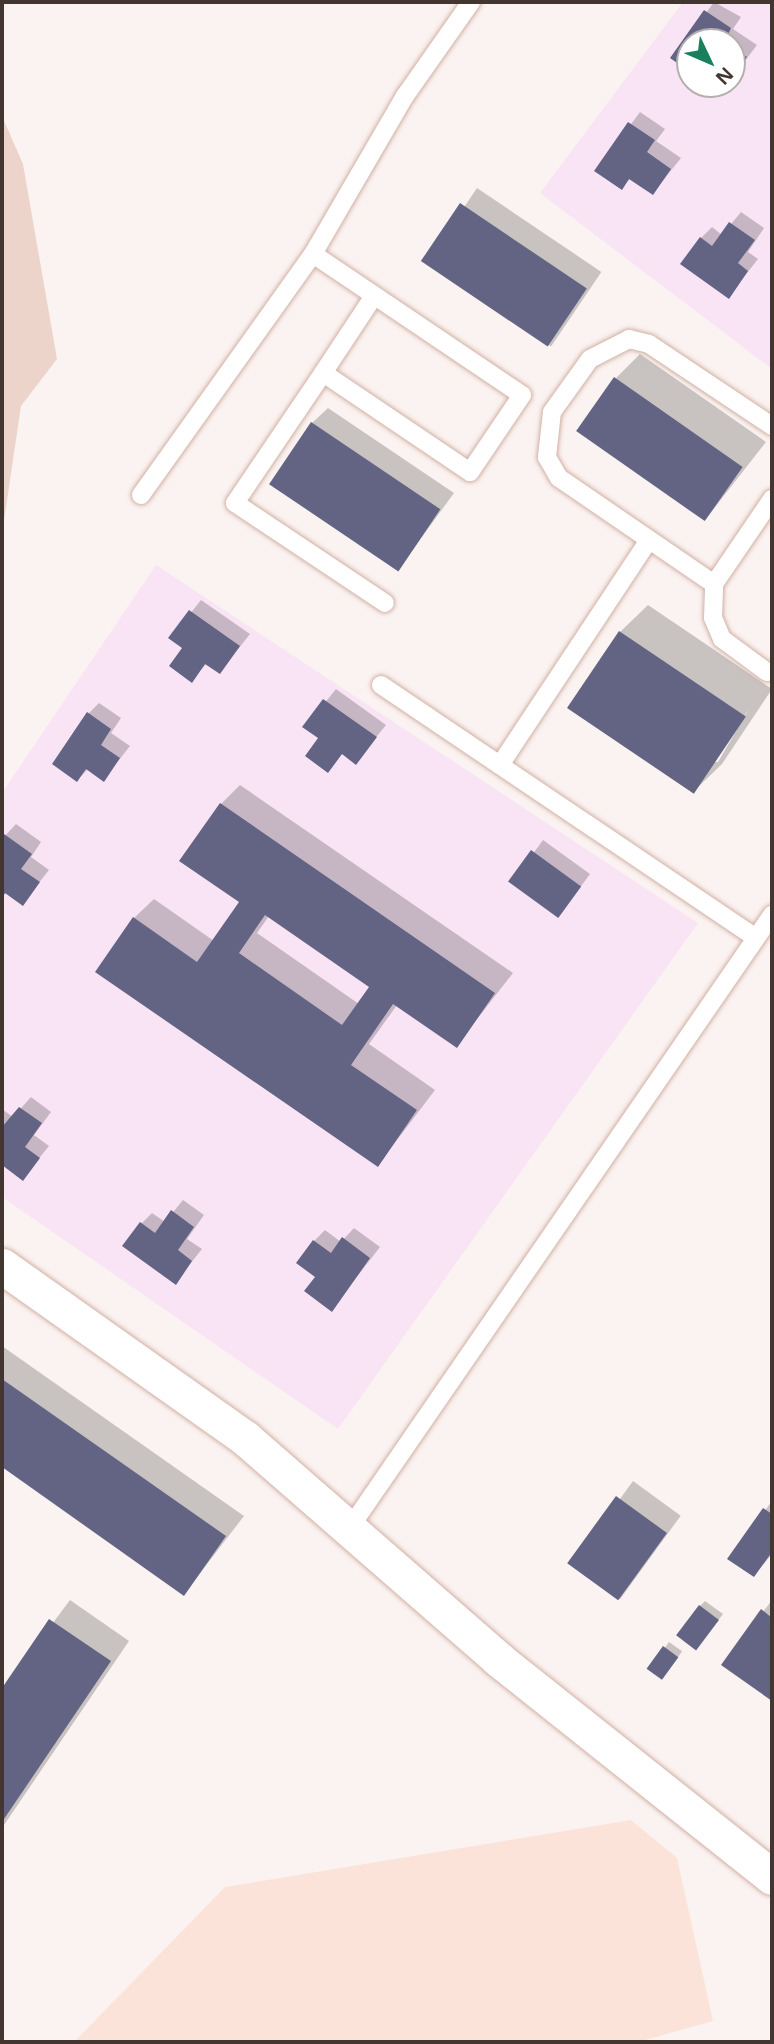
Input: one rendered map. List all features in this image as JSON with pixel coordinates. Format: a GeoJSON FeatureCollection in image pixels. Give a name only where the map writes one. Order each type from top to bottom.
{"type":"FeatureCollection","features":[{"type":"Feature","properties":{"kind":"street"},"geometry":{"type":"LineString","coordinates":[[2,1266],[245,1438],[498,1659],[772,1877]]}},
{"type":"Feature","properties":{"kind":"lane"},"geometry":{"type":"LineString","coordinates":[[141,495],[313,254],[405,96],[471,2]]}},
{"type":"Feature","properties":{"kind":"lane"},"geometry":{"type":"LineString","coordinates":[[313,254],[522,395],[470,472],[323,373]]}},
{"type":"Feature","properties":{"kind":"lane"},"geometry":{"type":"LineString","coordinates":[[374,296],[235,503],[385,603]]}},
{"type":"Feature","properties":{"kind":"lane"},"geometry":{"type":"LineString","coordinates":[[714,584],[559,478],[547,457],[552,412],[590,359],[629,339],[649,344],[772,426]]}},
{"type":"Feature","properties":{"kind":"lane"},"geometry":{"type":"LineString","coordinates":[[770,671],[722,639],[712,618],[714,584],[772,499]]}},
{"type":"Feature","properties":{"kind":"lane"},"geometry":{"type":"LineString","coordinates":[[500,765],[649,540]]}},
{"type":"Feature","properties":{"kind":"lane"},"geometry":{"type":"LineString","coordinates":[[381,685],[756,938]]}},
{"type":"Feature","properties":{"kind":"lane"},"geometry":{"type":"LineString","coordinates":[[349,1529],[772,915]]}},
{"type":"Feature","properties":{"kind":"shaded area"},"geometry":{"type":"Polygon","coordinates":[[[683,2],[772,2],[772,369],[540,193],[683,2]]]}},
{"type":"Feature","properties":{"kind":"shaded area"},"geometry":{"type":"Polygon","coordinates":[[[2,116],[23,164],[57,359],[21,406],[2,534],[2,116]]]}},
{"type":"Feature","properties":{"kind":"shaded area"},"geometry":{"type":"Polygon","coordinates":[[[156,565],[698,923],[338,1429],[2,1197],[2,793],[156,565]]]}},
{"type":"Feature","properties":{"kind":"shaded area"},"geometry":{"type":"Polygon","coordinates":[[[631,1820],[677,1858],[713,2021],[638,2042],[74,2042],[225,1887],[631,1820]]]}},
{"type":"Feature","properties":{"kind":"building"},"geometry":{"type":"Polygon","coordinates":[[[704,10],[731,28],[691,28],[704,10]]]}},
{"type":"Feature","properties":{"kind":"building"},"geometry":{"type":"Polygon","coordinates":[[[676,50],[676,62],[670,58],[676,50]]]}},
{"type":"Feature","properties":{"kind":"building"},"geometry":{"type":"Polygon","coordinates":[[[628,122],[655,140],[647,152],[671,169],[653,195],[629,179],[622,190],[594,171],[628,122]]]}},
{"type":"Feature","properties":{"kind":"building"},"geometry":{"type":"Polygon","coordinates":[[[460,203],[587,289],[548,347],[421,261],[460,203]]]}},
{"type":"Feature","properties":{"kind":"building"},"geometry":{"type":"Polygon","coordinates":[[[729,222],[755,240],[738,263],[748,271],[729,299],[680,264],[700,237],[712,246],[729,222]]]}},
{"type":"Feature","properties":{"kind":"building"},"geometry":{"type":"Polygon","coordinates":[[[614,377],[743,467],[705,521],[576,431],[614,377]]]}},
{"type":"Feature","properties":{"kind":"building"},"geometry":{"type":"Polygon","coordinates":[[[311,422],[440,509],[398,571],[269,484],[311,422]]]}},
{"type":"Feature","properties":{"kind":"building"},"geometry":{"type":"Polygon","coordinates":[[[189,610],[240,646],[220,674],[205,664],[192,683],[169,666],[182,648],[168,638],[189,610]]]}},
{"type":"Feature","properties":{"kind":"building"},"geometry":{"type":"Polygon","coordinates":[[[619,631],[746,717],[694,794],[567,708],[619,631]]]}},
{"type":"Feature","properties":{"kind":"building"},"geometry":{"type":"Polygon","coordinates":[[[323,699],[377,737],[356,765],[342,754],[328,773],[305,756],[318,738],[302,727],[323,699]]]}},
{"type":"Feature","properties":{"kind":"building"},"geometry":{"type":"Polygon","coordinates":[[[87,712],[111,729],[101,745],[120,758],[104,782],[86,769],[77,782],[52,764],[87,712]]]}},
{"type":"Feature","properties":{"kind":"building"},"geometry":{"type":"Polygon","coordinates":[[[220,803],[495,993],[457,1048],[393,1004],[351,1065],[417,1110],[378,1167],[95,972],[133,917],[197,962],[239,902],[179,861],[220,803]],[[265,915],[239,953],[342,1025],[369,987],[265,915]]]}},
{"type":"Feature","properties":{"kind":"building"},"geometry":{"type":"Polygon","coordinates":[[[4,834],[32,854],[21,869],[40,882],[23,906],[5,893],[2,897],[4,834]]]}},
{"type":"Feature","properties":{"kind":"building"},"geometry":{"type":"Polygon","coordinates":[[[531,850],[581,886],[558,918],[508,882],[531,850]]]}},
{"type":"Feature","properties":{"kind":"building"},"geometry":{"type":"Polygon","coordinates":[[[19,1107],[42,1123],[25,1147],[40,1158],[23,1181],[2,1165],[2,1127],[19,1107]]]}},
{"type":"Feature","properties":{"kind":"building"},"geometry":{"type":"Polygon","coordinates":[[[171,1210],[194,1227],[178,1250],[192,1261],[176,1285],[122,1246],[140,1222],[155,1233],[171,1210]]]}},
{"type":"Feature","properties":{"kind":"building"},"geometry":{"type":"Polygon","coordinates":[[[342,1237],[370,1258],[332,1312],[304,1291],[315,1277],[296,1263],[313,1240],[331,1253],[342,1237]]]}},
{"type":"Feature","properties":{"kind":"building"},"geometry":{"type":"Polygon","coordinates":[[[2,1379],[226,1536],[184,1596],[2,1467],[2,1379]]]}},
{"type":"Feature","properties":{"kind":"building"},"geometry":{"type":"Polygon","coordinates":[[[616,1496],[667,1533],[618,1600],[567,1563],[616,1496]]]}},
{"type":"Feature","properties":{"kind":"building"},"geometry":{"type":"Polygon","coordinates":[[[763,1508],[772,1514],[772,1552],[754,1577],[727,1559],[763,1508]]]}},
{"type":"Feature","properties":{"kind":"building"},"geometry":{"type":"Polygon","coordinates":[[[699,1605],[719,1620],[696,1650],[676,1635],[699,1605]]]}},
{"type":"Feature","properties":{"kind":"building"},"geometry":{"type":"Polygon","coordinates":[[[761,1609],[772,1618],[772,1701],[721,1665],[761,1609]]]}},
{"type":"Feature","properties":{"kind":"building"},"geometry":{"type":"Polygon","coordinates":[[[49,1619],[111,1661],[2,1822],[2,1688],[49,1619]]]}},
{"type":"Feature","properties":{"kind":"building"},"geometry":{"type":"Polygon","coordinates":[[[663,1646],[678,1657],[662,1680],[647,1669],[663,1646]]]}}]}
